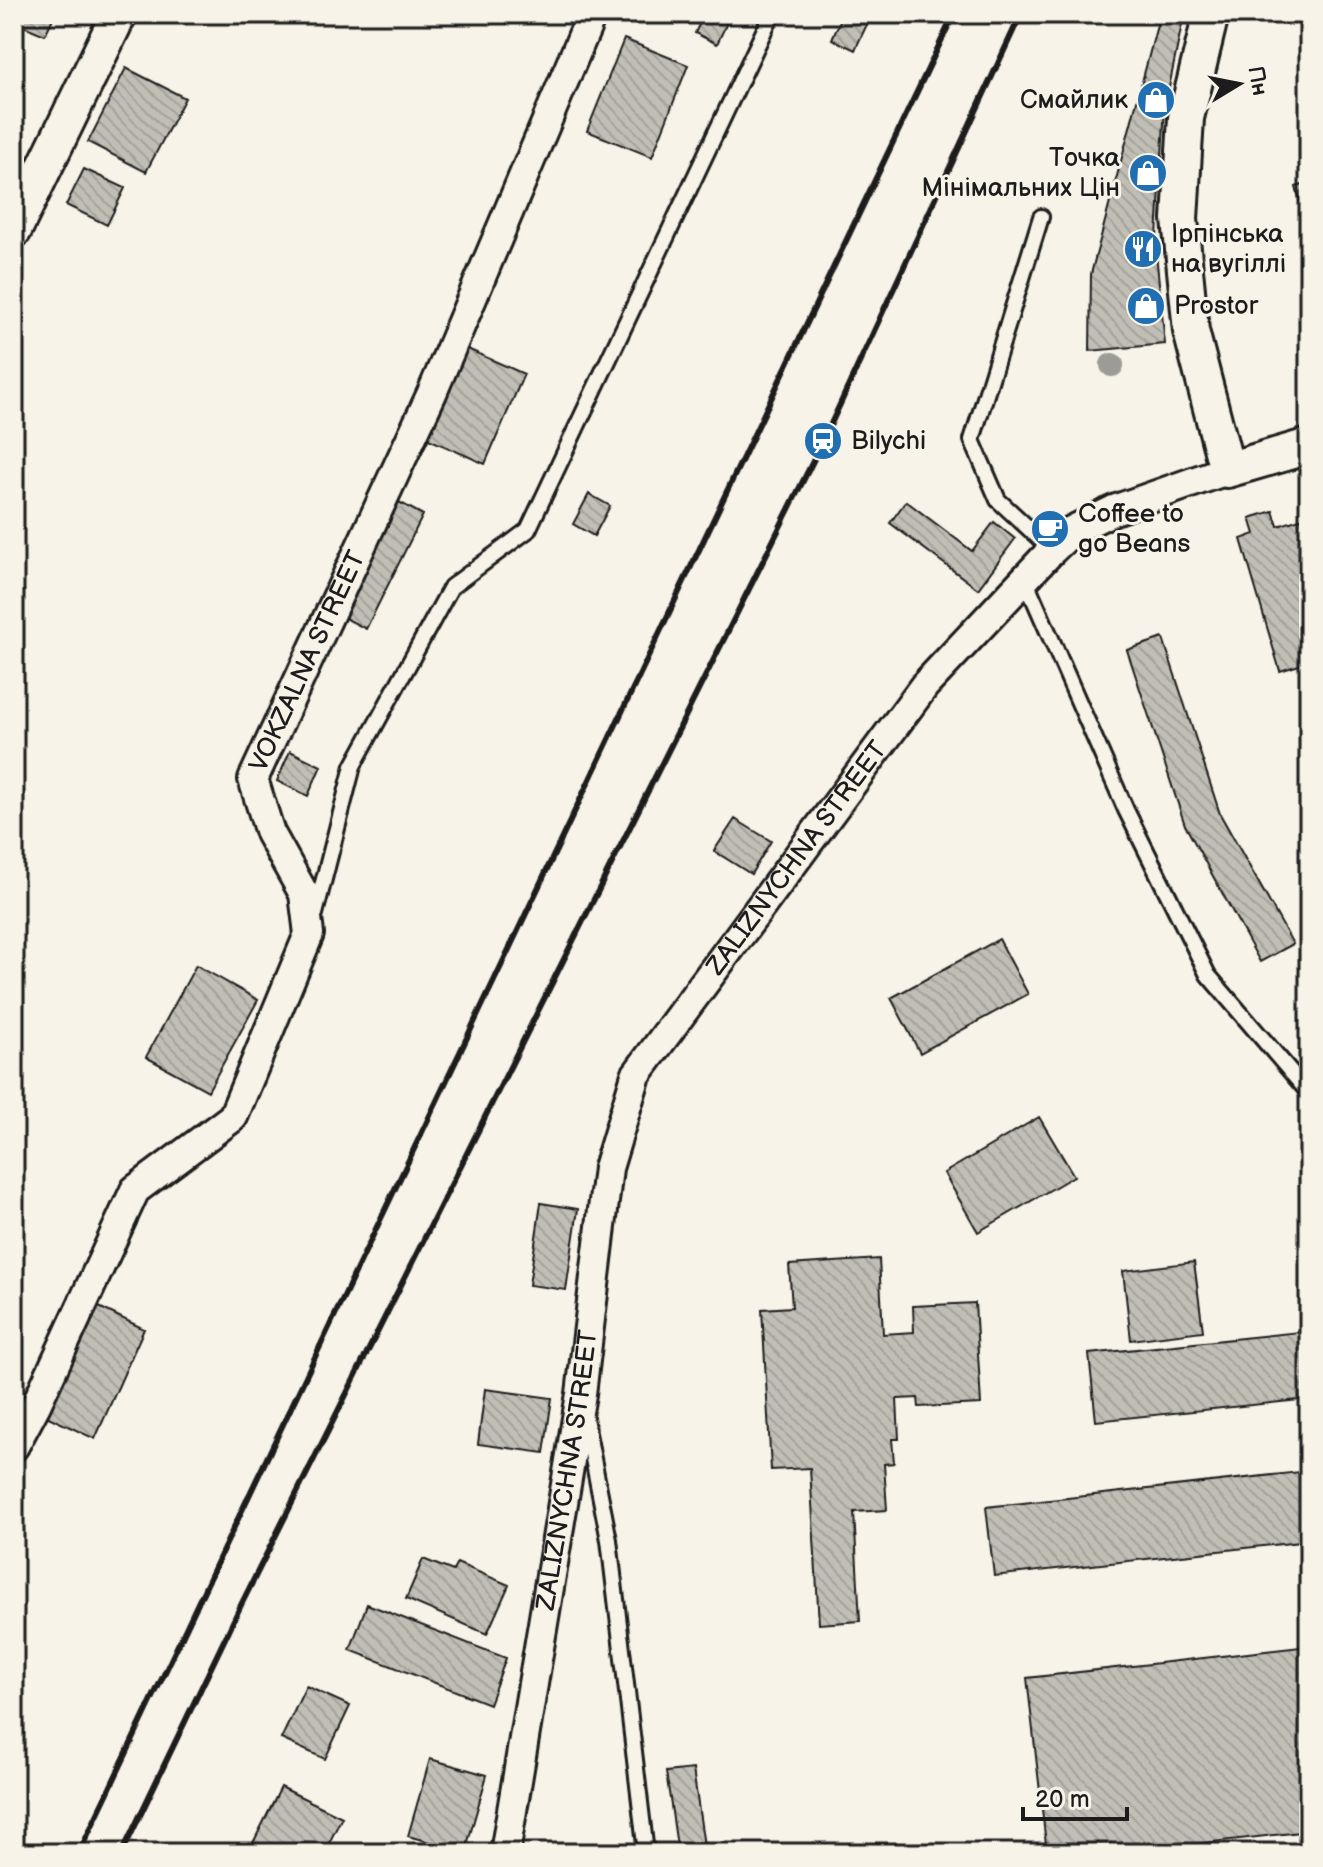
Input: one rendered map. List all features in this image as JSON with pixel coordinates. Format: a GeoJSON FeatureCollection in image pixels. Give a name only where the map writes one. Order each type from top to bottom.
{"type":"FeatureCollection","features":[{"type":"Feature","properties":{"kind":"street"},"geometry":{"type":"LineString","coordinates":[[14,230],[119,14]]}},
{"type":"Feature","properties":{"kind":"street","name":"VOKZALNA STREET"},"geometry":{"type":"LineString","coordinates":[[14,1446],[135,1190],[233,1117],[309,934],[304,894],[270,833],[253,779],[432,393],[592,14]]}},
{"type":"Feature","properties":{"kind":"street"},"geometry":{"type":"LineString","coordinates":[[1211,14],[1186,118],[1180,219],[1191,331],[1227,470],[1309,446]]}},
{"type":"Feature","properties":{"kind":"street","name":"ZALIZNYCHNA STREET"},"geometry":{"type":"LineString","coordinates":[[505,1853],[581,1394],[608,1168],[636,1075],[925,685],[1052,550],[1073,530],[1114,510],[1227,470]]}},
{"type":"Feature","properties":{"kind":"lane"},"geometry":{"type":"LineString","coordinates":[[309,934],[353,766],[451,587],[528,530],[772,14]]}},
{"type":"Feature","properties":{"kind":"lane"},"geometry":{"type":"LineString","coordinates":[[1041,217],[972,440],[998,500],[1052,550]]}},
{"type":"Feature","properties":{"kind":"lane"},"geometry":{"type":"LineString","coordinates":[[1025,579],[1126,810],[1208,975],[1309,1093]]}},
{"type":"Feature","properties":{"kind":"lane"},"geometry":{"type":"LineString","coordinates":[[581,1394],[609,1540],[646,1853]]}},
{"type":"Feature","properties":{"kind":"building"},"geometry":{"type":"Polygon","coordinates":[[[14,14],[55,14],[45,35],[14,22],[14,14]]]}},
{"type":"Feature","properties":{"kind":"building"},"geometry":{"type":"Polygon","coordinates":[[[704,14],[731,14],[717,44],[695,33],[704,14]]]}},
{"type":"Feature","properties":{"kind":"building"},"geometry":{"type":"Polygon","coordinates":[[[843,14],[857,14],[869,20],[855,50],[832,39],[843,14]]]}},
{"type":"Feature","properties":{"kind":"building"},"geometry":{"type":"Polygon","coordinates":[[[1160,14],[1184,14],[1165,107],[1156,253],[1165,344],[1090,351],[1091,274],[1160,14]]]}},
{"type":"Feature","properties":{"kind":"building"},"geometry":{"type":"Polygon","coordinates":[[[624,39],[688,65],[652,157],[587,131],[624,39]]]}},
{"type":"Feature","properties":{"kind":"building"},"geometry":{"type":"Polygon","coordinates":[[[126,68],[185,98],[146,172],[88,142],[126,68]]]}},
{"type":"Feature","properties":{"kind":"building"},"geometry":{"type":"Polygon","coordinates":[[[84,169],[125,188],[107,225],[66,205],[84,169]]]}},
{"type":"Feature","properties":{"kind":"building"},"geometry":{"type":"Polygon","coordinates":[[[1309,183],[1309,234],[1296,187],[1309,183]]]}},
{"type":"Feature","properties":{"kind":"building"},"geometry":{"type":"Polygon","coordinates":[[[463,347],[524,374],[485,464],[424,437],[463,347]]]}},
{"type":"Feature","properties":{"kind":"building"},"geometry":{"type":"Polygon","coordinates":[[[589,494],[610,506],[594,536],[573,524],[589,494]]]}},
{"type":"Feature","properties":{"kind":"building"},"geometry":{"type":"Polygon","coordinates":[[[397,501],[423,515],[366,629],[339,615],[397,501]]]}},
{"type":"Feature","properties":{"kind":"building"},"geometry":{"type":"Polygon","coordinates":[[[906,501],[972,551],[994,522],[1015,539],[978,589],[890,523],[906,501]]]}},
{"type":"Feature","properties":{"kind":"building"},"geometry":{"type":"Polygon","coordinates":[[[1273,511],[1278,526],[1309,516],[1309,662],[1280,671],[1241,539],[1255,534],[1250,518],[1273,511]]]}},
{"type":"Feature","properties":{"kind":"building"},"geometry":{"type":"Polygon","coordinates":[[[1163,638],[1220,814],[1293,944],[1260,962],[1185,825],[1127,650],[1163,638]]]}},
{"type":"Feature","properties":{"kind":"building"},"geometry":{"type":"Polygon","coordinates":[[[290,751],[321,766],[308,796],[277,781],[290,751]]]}},
{"type":"Feature","properties":{"kind":"building"},"geometry":{"type":"Polygon","coordinates":[[[735,819],[771,841],[751,874],[714,851],[735,819]]]}},
{"type":"Feature","properties":{"kind":"building"},"geometry":{"type":"Polygon","coordinates":[[[999,939],[1028,994],[920,1053],[891,998],[999,939]]]}},
{"type":"Feature","properties":{"kind":"building"},"geometry":{"type":"Polygon","coordinates":[[[196,965],[258,1000],[208,1091],[146,1057],[196,965]]]}},
{"type":"Feature","properties":{"kind":"building"},"geometry":{"type":"Polygon","coordinates":[[[1039,1117],[1074,1176],[978,1232],[944,1173],[1039,1117]]]}},
{"type":"Feature","properties":{"kind":"building"},"geometry":{"type":"Polygon","coordinates":[[[541,1203],[578,1209],[566,1290],[529,1285],[541,1203]]]}},
{"type":"Feature","properties":{"kind":"building"},"geometry":{"type":"Polygon","coordinates":[[[879,1259],[883,1334],[914,1332],[913,1306],[975,1303],[981,1404],[919,1407],[918,1398],[897,1399],[899,1439],[892,1439],[894,1463],[884,1464],[887,1510],[854,1512],[860,1621],[819,1624],[810,1468],[771,1470],[762,1309],[792,1307],[789,1265],[879,1259]]]}},
{"type":"Feature","properties":{"kind":"building"},"geometry":{"type":"Polygon","coordinates":[[[1194,1262],[1203,1331],[1131,1340],[1123,1271],[1194,1262]]]}},
{"type":"Feature","properties":{"kind":"building"},"geometry":{"type":"Polygon","coordinates":[[[99,1307],[144,1329],[95,1439],[42,1414],[99,1307]]]}},
{"type":"Feature","properties":{"kind":"building"},"geometry":{"type":"Polygon","coordinates":[[[1309,1331],[1309,1399],[1096,1421],[1089,1354],[1309,1331]]]}},
{"type":"Feature","properties":{"kind":"building"},"geometry":{"type":"Polygon","coordinates":[[[485,1389],[552,1398],[544,1453],[478,1444],[485,1389]]]}},
{"type":"Feature","properties":{"kind":"building"},"geometry":{"type":"Polygon","coordinates":[[[1309,1471],[1309,1541],[994,1576],[986,1507],[1309,1471]]]}},
{"type":"Feature","properties":{"kind":"building"},"geometry":{"type":"Polygon","coordinates":[[[423,1559],[453,1571],[457,1563],[509,1585],[487,1634],[406,1599],[423,1559]]]}},
{"type":"Feature","properties":{"kind":"building"},"geometry":{"type":"Polygon","coordinates":[[[367,1604],[506,1658],[489,1704],[350,1650],[367,1604]]]}},
{"type":"Feature","properties":{"kind":"building"},"geometry":{"type":"Polygon","coordinates":[[[1309,1646],[1309,1831],[1117,1853],[1047,1853],[1027,1678],[1309,1646]]]}},
{"type":"Feature","properties":{"kind":"building"},"geometry":{"type":"Polygon","coordinates":[[[306,1686],[350,1706],[325,1759],[281,1739],[306,1686]]]}},
{"type":"Feature","properties":{"kind":"building"},"geometry":{"type":"Polygon","coordinates":[[[430,1759],[487,1775],[465,1852],[408,1836],[430,1759]]]}},
{"type":"Feature","properties":{"kind":"building"},"geometry":{"type":"Polygon","coordinates":[[[693,1769],[705,1853],[678,1853],[666,1772],[693,1769]]]}},
{"type":"Feature","properties":{"kind":"building"},"geometry":{"type":"Polygon","coordinates":[[[281,1787],[342,1817],[324,1853],[248,1853],[281,1787]]]}},
{"type":"Feature","properties":{"kind":"railway"},"geometry":{"type":"LineString","coordinates":[[79,1853],[954,14]]}},
{"type":"Feature","properties":{"kind":"railway"},"geometry":{"type":"LineString","coordinates":[[122,1853],[241,1605],[823,441],[1021,14]]}},
{"type":"Feature","properties":{"kind":"place","name":"Смайлик"},"geometry":{"type":"Point","coordinates":[1156,100]}},
{"type":"Feature","properties":{"kind":"place","name":"Точка Мінімальних Цін"},"geometry":{"type":"Point","coordinates":[1148,173]}},
{"type":"Feature","properties":{"kind":"place","name":"Ірпінська на вугіллі"},"geometry":{"type":"Point","coordinates":[1143,249]}},
{"type":"Feature","properties":{"kind":"place","name":"Prostor"},"geometry":{"type":"Point","coordinates":[1146,306]}},
{"type":"Feature","properties":{"kind":"place","name":"Bilychi"},"geometry":{"type":"Point","coordinates":[823,441]}},
{"type":"Feature","properties":{"kind":"place","name":"Coffee to go Beans"},"geometry":{"type":"Point","coordinates":[1050,529]}}]}
